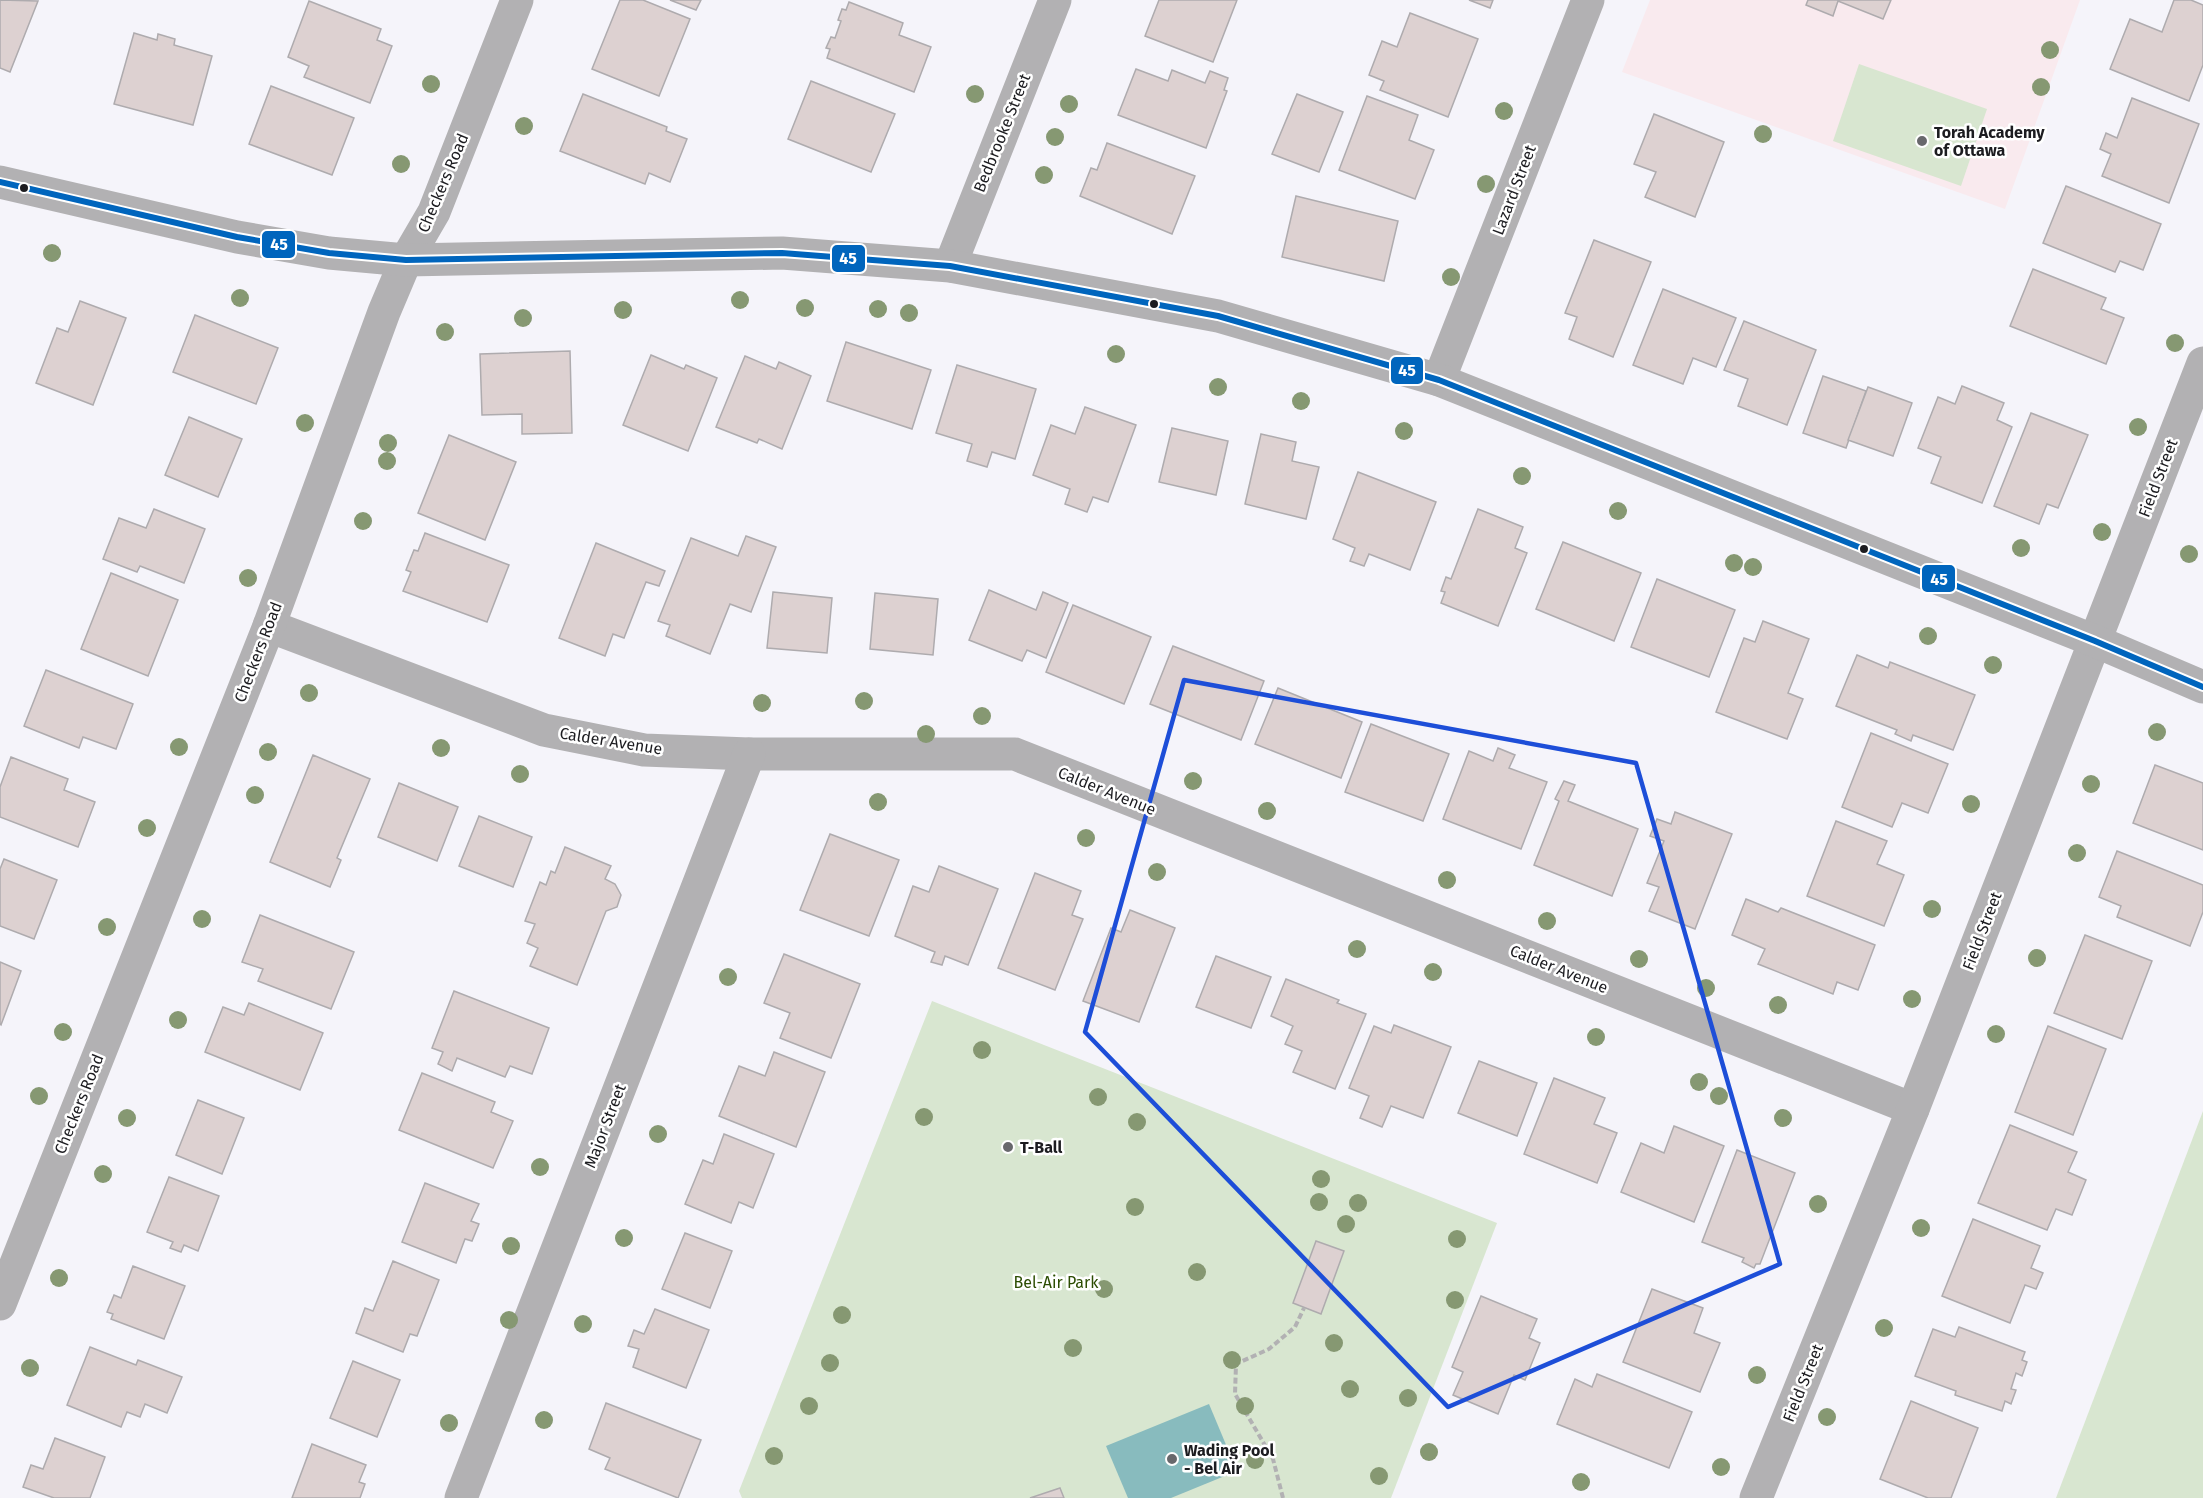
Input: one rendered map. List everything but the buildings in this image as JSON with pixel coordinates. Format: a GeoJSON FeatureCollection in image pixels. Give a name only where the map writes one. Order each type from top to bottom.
{"type":"FeatureCollection","features":[{"type":"Feature","properties":{"kind":"street","name":"Checkers Road"},"geometry":{"type":"LineString","coordinates":[[0,1304],[268,626],[380,324],[406,260],[434,212],[517,0]]}},
{"type":"Feature","properties":{"kind":"street","name":"Bedbrooke Street"},"geometry":{"type":"LineString","coordinates":[[950,266],[1055,0]]}},
{"type":"Feature","properties":{"kind":"street","name":"Lazard Street"},"geometry":{"type":"LineString","coordinates":[[1439,380],[1588,0]]}},
{"type":"Feature","properties":{"kind":"street"},"geometry":{"type":"LineString","coordinates":[[0,182],[237,237],[329,253],[406,260],[782,253],[950,266],[1218,316],[1439,380],[2095,641],[2203,687]]}},
{"type":"Feature","properties":{"kind":"street","name":"Field Street"},"geometry":{"type":"LineString","coordinates":[[1756,1498],[1914,1109],[2203,363]]}},
{"type":"Feature","properties":{"kind":"street","name":"Calder Avenue"},"geometry":{"type":"LineString","coordinates":[[268,626],[544,730],[644,750],[749,754],[1015,754],[1914,1109]]}},
{"type":"Feature","properties":{"kind":"street","name":"Major Street"},"geometry":{"type":"LineString","coordinates":[[461,1498],[749,754]]}},
{"type":"Feature","properties":{"kind":"path"},"geometry":{"type":"LineString","coordinates":[[1283,1498],[1273,1459],[1235,1394],[1236,1364],[1269,1349],[1295,1327],[1304,1308]]}},
{"type":"Feature","properties":{"kind":"highlighted area"},"geometry":{"type":"Polygon","coordinates":[[[1184,680],[1636,763],[1780,1264],[1448,1407],[1085,1032],[1184,680]]]}},
{"type":"Feature","properties":{"kind":"shaded area","name":"Torah Academy of Ottawa"},"geometry":{"type":"Polygon","coordinates":[[[1650,0],[2080,0],[2005,209],[1622,72],[1650,0]]]}},
{"type":"Feature","properties":{"kind":"green space"},"geometry":{"type":"Polygon","coordinates":[[[1859,64],[1987,109],[1961,186],[1833,141],[1859,64]]]}},
{"type":"Feature","properties":{"kind":"green space","name":"Bel-Air Park"},"geometry":{"type":"Polygon","coordinates":[[[932,1001],[1497,1223],[1391,1498],[742,1498],[739,1491],[932,1001]]]}},
{"type":"Feature","properties":{"kind":"green space"},"geometry":{"type":"Polygon","coordinates":[[[2203,1111],[2203,1498],[2056,1498],[2203,1111]]]}},
{"type":"Feature","properties":{"kind":"water","name":"Wading Pool - Bel Air"},"geometry":{"type":"Polygon","coordinates":[[[1209,1404],[1237,1471],[1171,1498],[1128,1498],[1106,1446],[1209,1404]]]}},
{"type":"Feature","properties":{"kind":"transit line","name":"45"},"geometry":{"type":"LineString","coordinates":[[0,182],[237,237],[329,253],[406,260],[782,253],[950,266],[1218,316],[1439,380],[2095,641],[2203,687]]}},
{"type":"Feature","properties":{"kind":"place","name":"Torah Academy of Ottawa"},"geometry":{"type":"Point","coordinates":[1922,141]}},
{"type":"Feature","properties":{"kind":"place","name":"T-Ball"},"geometry":{"type":"Point","coordinates":[1008,1147]}},
{"type":"Feature","properties":{"kind":"place","name":"Wading Pool - Bel Air"},"geometry":{"type":"Point","coordinates":[1172,1459]}}]}
